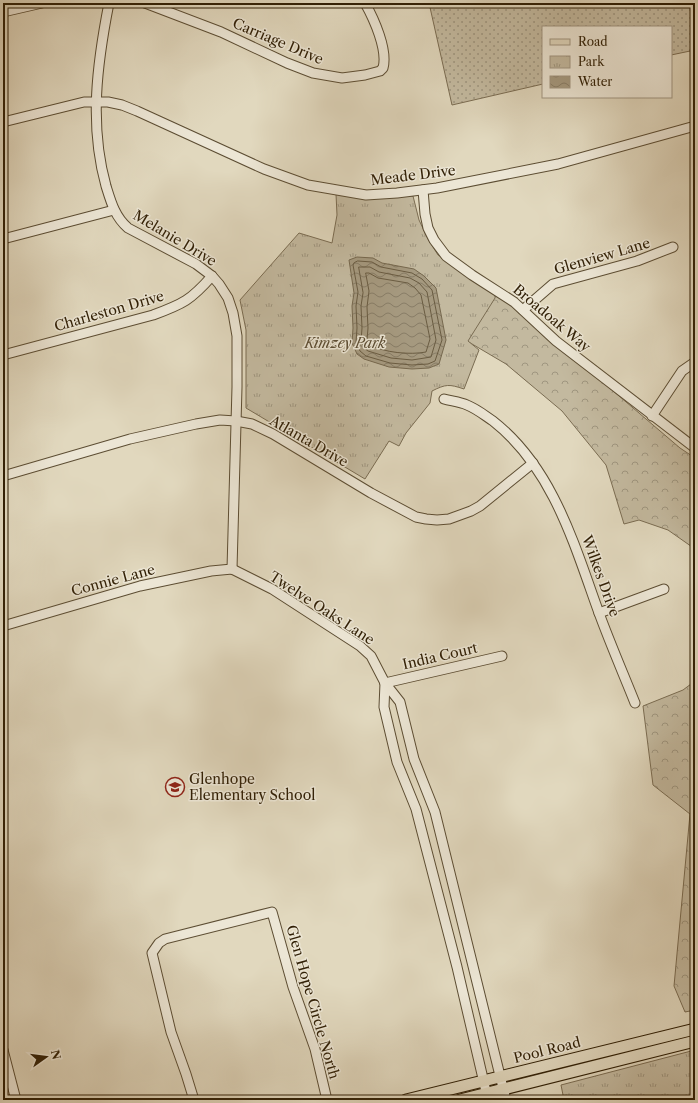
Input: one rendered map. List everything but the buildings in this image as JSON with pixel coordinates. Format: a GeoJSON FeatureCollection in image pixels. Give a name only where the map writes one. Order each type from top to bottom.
{"type":"FeatureCollection","features":[{"type":"Feature","properties":{"kind":"main road","name":"Pool Road"},"geometry":{"type":"LineString","coordinates":[[406,1100],[695,1029]]}},
{"type":"Feature","properties":{"kind":"main road","name":"Pool Road"},"geometry":{"type":"LineString","coordinates":[[460,1100],[505,1095],[607,1064],[695,1041]]}},
{"type":"Feature","properties":{"kind":"main road"},"geometry":{"type":"LineString","coordinates":[[604,1052],[607,1064]]}},
{"type":"Feature","properties":{"kind":"street"},"geometry":{"type":"LineString","coordinates":[[3,12],[42,3]]}},
{"type":"Feature","properties":{"kind":"street","name":"Melanie Drive"},"geometry":{"type":"LineString","coordinates":[[109,3],[104,31],[96,101],[96,131],[101,167],[114,210],[120,221],[128,228],[196,264],[212,276],[228,298],[234,313],[237,336],[232,569]]}},
{"type":"Feature","properties":{"kind":"street","name":"Carriage Drive"},"geometry":{"type":"LineString","coordinates":[[145,3],[221,32],[287,63],[313,73],[342,78],[365,75],[380,71],[385,63],[383,47],[370,12],[365,3]]}},
{"type":"Feature","properties":{"kind":"street","name":"Meade Drive"},"geometry":{"type":"LineString","coordinates":[[3,122],[84,102],[108,102],[127,107],[264,168],[308,185],[366,195],[423,190],[558,164],[695,126]]}},
{"type":"Feature","properties":{"kind":"street","name":"Broadoak Way"},"geometry":{"type":"LineString","coordinates":[[423,190],[428,228],[434,240],[446,256],[523,310],[556,341],[695,448]]}},
{"type":"Feature","properties":{"kind":"street"},"geometry":{"type":"LineString","coordinates":[[3,239],[114,210]]}},
{"type":"Feature","properties":{"kind":"street","name":"Glenview Lane"},"geometry":{"type":"LineString","coordinates":[[523,310],[553,284],[638,261],[673,247]]}},
{"type":"Feature","properties":{"kind":"street","name":"Charleston Drive"},"geometry":{"type":"LineString","coordinates":[[3,355],[153,315],[175,307],[188,300],[198,292],[212,276]]}},
{"type":"Feature","properties":{"kind":"street"},"geometry":{"type":"LineString","coordinates":[[652,416],[682,371],[695,362]]}},
{"type":"Feature","properties":{"kind":"street","name":"Wilkes Drive"},"geometry":{"type":"LineString","coordinates":[[444,399],[466,404],[476,409],[504,430],[533,463],[559,506],[635,703]]}},
{"type":"Feature","properties":{"kind":"street","name":"Atlanta Drive"},"geometry":{"type":"LineString","coordinates":[[3,476],[130,440],[196,424],[220,420],[236,420],[252,424],[273,434],[371,493],[416,517],[437,520],[449,519],[480,506],[533,463]]}},
{"type":"Feature","properties":{"kind":"street","name":"Connie Lane"},"geometry":{"type":"LineString","coordinates":[[3,626],[140,586],[211,571],[232,569]]}},
{"type":"Feature","properties":{"kind":"street","name":"Twelve Oaks Lane"},"geometry":{"type":"LineString","coordinates":[[232,569],[272,590],[360,646],[371,656],[385,683],[400,702],[414,759],[437,821],[505,1095]]}},
{"type":"Feature","properties":{"kind":"street"},"geometry":{"type":"LineString","coordinates":[[599,613],[664,589]]}},
{"type":"Feature","properties":{"kind":"street","name":"India Court"},"geometry":{"type":"LineString","coordinates":[[385,683],[502,656]]}},
{"type":"Feature","properties":{"kind":"street","name":"Twelve Oaks Lane"},"geometry":{"type":"LineString","coordinates":[[385,683],[384,707],[397,762],[416,809],[457,967],[487,1097]]}},
{"type":"Feature","properties":{"kind":"street"},"geometry":{"type":"LineString","coordinates":[[420,825],[437,821]]}},
{"type":"Feature","properties":{"kind":"street"},"geometry":{"type":"LineString","coordinates":[[438,898],[455,894]]}},
{"type":"Feature","properties":{"kind":"street","name":"Glen Hope Circle North"},"geometry":{"type":"LineString","coordinates":[[194,1100],[171,1032],[152,953],[159,943],[165,939],[272,912],[293,987],[315,1049],[327,1100]]}},
{"type":"Feature","properties":{"kind":"street"},"geometry":{"type":"LineString","coordinates":[[457,967],[472,964]]}},
{"type":"Feature","properties":{"kind":"street"},"geometry":{"type":"LineString","coordinates":[[3,1050],[16,1100]]}},
{"type":"Feature","properties":{"kind":"green space"},"geometry":{"type":"Polygon","coordinates":[[[429,3],[695,3],[695,50],[672,55],[672,26],[542,26],[542,84],[452,105],[429,3]]]}},
{"type":"Feature","properties":{"kind":"green space","name":"Kimzey Park"},"geometry":{"type":"Polygon","coordinates":[[[336,194],[413,196],[419,220],[438,255],[496,291],[495,298],[468,341],[479,350],[464,389],[455,386],[448,386],[432,391],[430,403],[406,433],[399,446],[389,441],[365,479],[246,408],[246,330],[240,300],[299,233],[332,243],[337,215],[336,194]]]}},
{"type":"Feature","properties":{"kind":"green space"},"geometry":{"type":"Polygon","coordinates":[[[496,291],[680,448],[695,458],[695,549],[668,530],[639,520],[624,524],[606,465],[562,411],[506,364],[467,341],[496,291]]]}},
{"type":"Feature","properties":{"kind":"green space"},"geometry":{"type":"Polygon","coordinates":[[[695,681],[695,1010],[685,1012],[674,986],[690,814],[653,785],[643,706],[683,690],[695,681]]]}},
{"type":"Feature","properties":{"kind":"green space"},"geometry":{"type":"Polygon","coordinates":[[[695,1050],[695,1100],[564,1100],[561,1085],[695,1050]]]}},
{"type":"Feature","properties":{"kind":"water"},"geometry":{"type":"Polygon","coordinates":[[[357,257],[373,258],[382,263],[414,269],[424,276],[436,288],[446,340],[439,364],[429,368],[412,369],[389,367],[364,359],[357,354],[352,343],[352,306],[354,293],[349,260],[357,257]]]}},
{"type":"Feature","properties":{"kind":"place","name":"Glenhope Elementary School"},"geometry":{"type":"Point","coordinates":[175,787]}}]}
